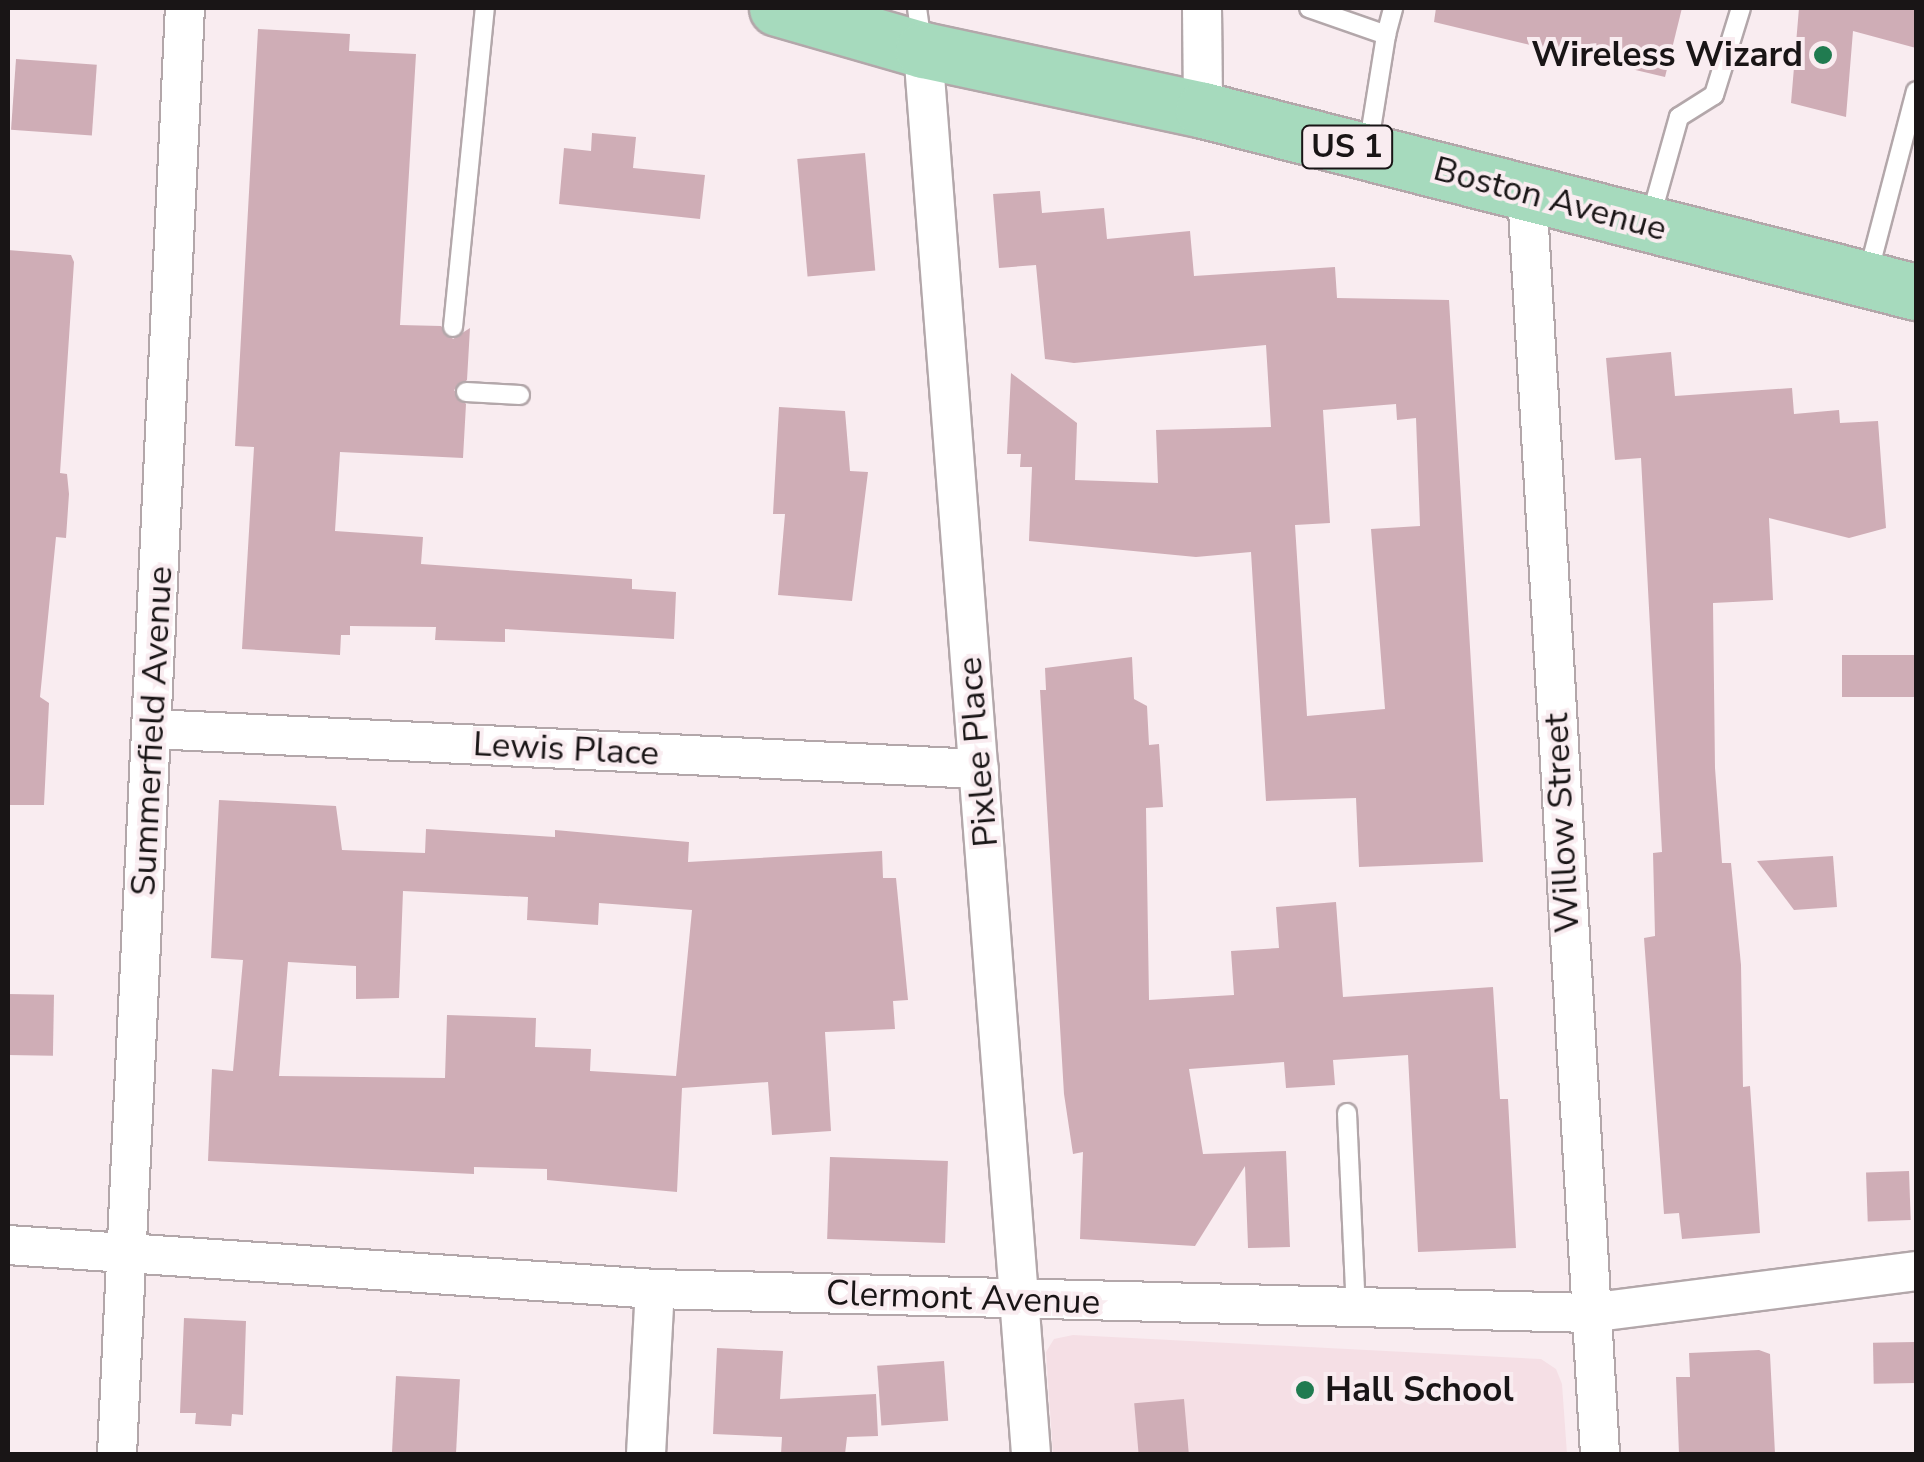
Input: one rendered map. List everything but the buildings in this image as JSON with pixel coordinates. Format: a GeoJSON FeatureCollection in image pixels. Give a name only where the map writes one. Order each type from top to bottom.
{"type":"FeatureCollection","features":[{"type":"Feature","properties":{"kind":"main road","name":"Boston Avenue"},"geometry":{"type":"LineString","coordinates":[[794,10],[920,28],[1203,110],[1892,285]]}},
{"type":"Feature","properties":{"kind":"street","name":"Summerfield Avenue"},"geometry":{"type":"LineString","coordinates":[[117,1454],[186,8]]}},
{"type":"Feature","properties":{"kind":"street"},"geometry":{"type":"LineString","coordinates":[[1202,8],[1203,110]]}},
{"type":"Feature","properties":{"kind":"street","name":"Pixlee Place"},"geometry":{"type":"LineString","coordinates":[[920,28],[1032,1454]]}},
{"type":"Feature","properties":{"kind":"street","name":"Willow Street"},"geometry":{"type":"LineString","coordinates":[[1527,192],[1588,1313],[1600,1454]]}},
{"type":"Feature","properties":{"kind":"street","name":"Lewis Place"},"geometry":{"type":"LineString","coordinates":[[152,730],[979,769]]}},
{"type":"Feature","properties":{"kind":"street","name":"Clermont Avenue"},"geometry":{"type":"LineString","coordinates":[[8,1245],[655,1289],[1588,1313],[1916,1271]]}},
{"type":"Feature","properties":{"kind":"street"},"geometry":{"type":"LineString","coordinates":[[646,1454],[655,1289]]}},
{"type":"Feature","properties":{"kind":"lane"},"geometry":{"type":"LineString","coordinates":[[453,327],[485,8]]}},
{"type":"Feature","properties":{"kind":"lane"},"geometry":{"type":"LineString","coordinates":[[1309,8],[1386,35]]}},
{"type":"Feature","properties":{"kind":"lane"},"geometry":{"type":"LineString","coordinates":[[1368,152],[1386,35],[1394,8]]}},
{"type":"Feature","properties":{"kind":"lane"},"geometry":{"type":"LineString","coordinates":[[1648,225],[1679,117],[1720,84],[1741,8]]}},
{"type":"Feature","properties":{"kind":"lane"},"geometry":{"type":"LineString","coordinates":[[1892,285],[1916,91]]}},
{"type":"Feature","properties":{"kind":"lane"},"geometry":{"type":"LineString","coordinates":[[466,392],[520,395]]}},
{"type":"Feature","properties":{"kind":"lane"},"geometry":{"type":"LineString","coordinates":[[1348,1113],[1356,1308]]}},
{"type":"Feature","properties":{"kind":"shaded area","name":"Hall School"},"geometry":{"type":"Polygon","coordinates":[[[1073,1335],[1541,1359],[1556,1369],[1562,1384],[1567,1454],[1053,1454],[1046,1352],[1054,1339],[1073,1335]]]}},
{"type":"Feature","properties":{"kind":"place","name":"Wireless Wizard"},"geometry":{"type":"Point","coordinates":[1823,55]}},
{"type":"Feature","properties":{"kind":"place","name":"Hall School"},"geometry":{"type":"Point","coordinates":[1305,1390]}}]}
